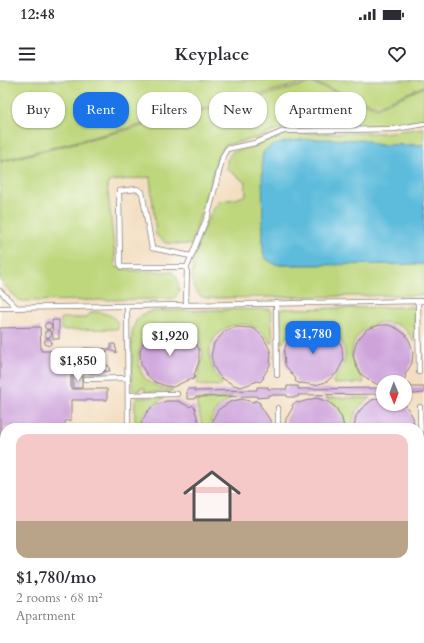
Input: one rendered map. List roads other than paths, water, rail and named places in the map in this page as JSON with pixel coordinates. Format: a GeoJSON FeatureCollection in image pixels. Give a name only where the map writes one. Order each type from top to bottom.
{"type":"FeatureCollection","features":[{"type":"Feature","properties":{"kind":"lane"},"geometry":{"type":"LineString","coordinates":[[186,305],[187,268],[208,215],[223,156],[228,149],[255,143],[284,131],[373,130],[424,124]]}},
{"type":"Feature","properties":{"kind":"lane"},"geometry":{"type":"LineString","coordinates":[[187,268],[122,267],[120,264],[119,191],[137,189],[142,192],[152,248],[191,256]]}},
{"type":"Feature","properties":{"kind":"lane"},"geometry":{"type":"LineString","coordinates":[[0,291],[17,308]]}},
{"type":"Feature","properties":{"kind":"lane"},"geometry":{"type":"LineString","coordinates":[[418,301],[419,372]]}},
{"type":"Feature","properties":{"kind":"lane"},"geometry":{"type":"LineString","coordinates":[[0,308],[424,301]]}},
{"type":"Feature","properties":{"kind":"lane"},"geometry":{"type":"LineString","coordinates":[[276,303],[277,375]]}},
{"type":"Feature","properties":{"kind":"lane"},"geometry":{"type":"LineString","coordinates":[[127,306],[128,423]]}},
{"type":"Feature","properties":{"kind":"lane"},"geometry":{"type":"LineString","coordinates":[[85,379],[128,378]]}},
{"type":"Feature","properties":{"kind":"lane"},"geometry":{"type":"LineString","coordinates":[[128,395],[177,394]]}},
{"type":"Feature","properties":{"kind":"lane"},"geometry":{"type":"LineString","coordinates":[[420,407],[420,423]]}},
{"type":"Feature","properties":{"kind":"lane"},"geometry":{"type":"LineString","coordinates":[[278,408],[278,423]]}},
{"type":"Feature","properties":{"kind":"water"},"geometry":{"type":"Polygon","coordinates":[[[296,140],[366,140],[377,145],[424,145],[424,264],[280,265],[269,261],[265,257],[263,251],[263,152],[272,146],[296,140]]]}}]}
